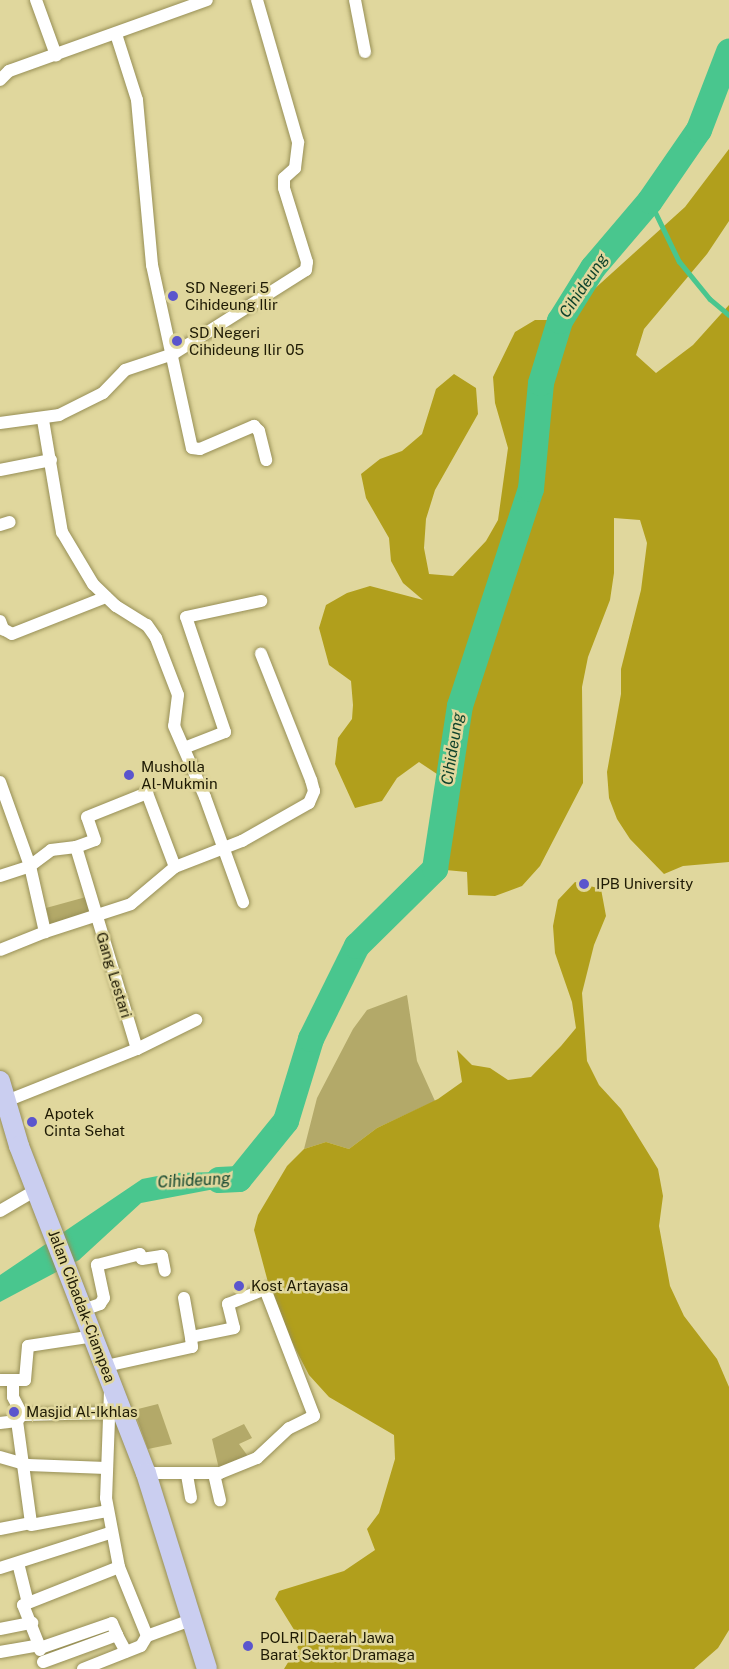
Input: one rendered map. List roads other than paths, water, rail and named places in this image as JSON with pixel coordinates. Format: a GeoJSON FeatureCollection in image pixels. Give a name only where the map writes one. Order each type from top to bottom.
{"type":"FeatureCollection","features":[{"type":"Feature","properties":{"kind":"highway","name":"Jalan Cibadak-Ciampea"},"geometry":{"type":"LineString","coordinates":[[0,1081],[3,1102],[146,1473],[207,1669]]}},
{"type":"Feature","properties":{"kind":"street"},"geometry":{"type":"LineString","coordinates":[[36,0],[56,55]]}},
{"type":"Feature","properties":{"kind":"street"},"geometry":{"type":"LineString","coordinates":[[0,80],[9,71],[207,0]]}},
{"type":"Feature","properties":{"kind":"street"},"geometry":{"type":"LineString","coordinates":[[0,419],[44,420],[103,393],[130,367],[173,354],[306,270],[308,262],[284,188],[284,178],[295,168],[298,142],[257,0]]}},
{"type":"Feature","properties":{"kind":"street"},"geometry":{"type":"LineString","coordinates":[[355,0],[364,52]]}},
{"type":"Feature","properties":{"kind":"street"},"geometry":{"type":"LineString","coordinates":[[116,34],[137,100],[145,220],[192,448],[200,449],[254,426],[259,431],[266,460]]}},
{"type":"Feature","properties":{"kind":"street"},"geometry":{"type":"LineString","coordinates":[[44,420],[62,532],[93,584],[106,597],[152,630],[178,695],[174,726],[243,902]]}},
{"type":"Feature","properties":{"kind":"street"},"geometry":{"type":"LineString","coordinates":[[0,470],[51,460]]}},
{"type":"Feature","properties":{"kind":"street"},"geometry":{"type":"LineString","coordinates":[[0,621],[3,629],[12,634],[106,597]]}},
{"type":"Feature","properties":{"kind":"street"},"geometry":{"type":"LineString","coordinates":[[184,748],[225,732],[186,617],[261,601]]}},
{"type":"Feature","properties":{"kind":"street"},"geometry":{"type":"LineString","coordinates":[[0,950],[45,932],[130,904],[175,867],[224,849],[312,798],[311,780],[261,654]]}},
{"type":"Feature","properties":{"kind":"street"},"geometry":{"type":"LineString","coordinates":[[0,782],[30,866],[45,932]]}},
{"type":"Feature","properties":{"kind":"street"},"geometry":{"type":"LineString","coordinates":[[0,876],[30,866],[51,850],[76,847],[95,840],[87,817],[147,793],[175,867]]}},
{"type":"Feature","properties":{"kind":"street","name":"Gang Lestari"},"geometry":{"type":"LineString","coordinates":[[76,847],[137,1049]]}},
{"type":"Feature","properties":{"kind":"street"},"geometry":{"type":"LineString","coordinates":[[3,1102],[137,1049],[196,1020]]}},
{"type":"Feature","properties":{"kind":"street"},"geometry":{"type":"LineString","coordinates":[[0,1211],[36,1190]]}},
{"type":"Feature","properties":{"kind":"street"},"geometry":{"type":"LineString","coordinates":[[80,1302],[100,1304],[104,1298],[97,1265],[140,1254],[142,1259],[162,1256],[165,1271]]}},
{"type":"Feature","properties":{"kind":"street"},"geometry":{"type":"LineString","coordinates":[[146,1473],[214,1474],[257,1458],[289,1428],[314,1416],[265,1289],[228,1304],[234,1328],[191,1337]]}},
{"type":"Feature","properties":{"kind":"street"},"geometry":{"type":"LineString","coordinates":[[147,1636],[119,1567],[110,1533],[106,1468],[109,1413],[108,1372],[192,1347],[184,1298]]}},
{"type":"Feature","properties":{"kind":"street"},"geometry":{"type":"LineString","coordinates":[[0,1380],[25,1380],[28,1346],[94,1336]]}},
{"type":"Feature","properties":{"kind":"street"},"geometry":{"type":"LineString","coordinates":[[0,1529],[31,1522],[22,1462],[20,1418],[14,1397],[13,1380]]}},
{"type":"Feature","properties":{"kind":"street"},"geometry":{"type":"LineString","coordinates":[[0,1423],[20,1418],[109,1413]]}},
{"type":"Feature","properties":{"kind":"street"},"geometry":{"type":"LineString","coordinates":[[0,1457],[22,1462],[106,1468]]}},
{"type":"Feature","properties":{"kind":"street"},"geometry":{"type":"LineString","coordinates":[[214,1474],[220,1500]]}},
{"type":"Feature","properties":{"kind":"street"},"geometry":{"type":"LineString","coordinates":[[187,1475],[191,1498]]}},
{"type":"Feature","properties":{"kind":"street"},"geometry":{"type":"LineString","coordinates":[[31,1526],[107,1511]]}},
{"type":"Feature","properties":{"kind":"street"},"geometry":{"type":"LineString","coordinates":[[0,1568],[110,1533]]}},
{"type":"Feature","properties":{"kind":"street"},"geometry":{"type":"LineString","coordinates":[[18,1563],[28,1603]]}},
{"type":"Feature","properties":{"kind":"street"},"geometry":{"type":"LineString","coordinates":[[117,1635],[44,1666],[32,1623],[23,1605],[119,1567]]}},
{"type":"Feature","properties":{"kind":"street"},"geometry":{"type":"LineString","coordinates":[[83,1669],[141,1646],[147,1636],[191,1620]]}},
{"type":"Feature","properties":{"kind":"street"},"geometry":{"type":"LineString","coordinates":[[0,1629],[32,1623]]}},
{"type":"Feature","properties":{"kind":"street"},"geometry":{"type":"LineString","coordinates":[[0,1652],[39,1647],[112,1623],[126,1652]]}},
{"type":"Feature","properties":{"kind":"water"},"geometry":{"type":"Polygon","coordinates":[[[243,1164],[253,1174],[241,1184],[141,1203],[79,1260],[0,1302],[0,1275],[142,1179],[173,1173],[221,1172],[243,1164]]]}},
{"type":"Feature","properties":{"kind":"waterway","name":"Cihideung"},"geometry":{"type":"LineString","coordinates":[[219,1180],[239,1179],[286,1121],[311,1039],[357,946],[435,869],[460,706],[531,489],[541,383],[560,321],[593,268],[650,201],[699,130],[729,52]]}},
{"type":"Feature","properties":{"kind":"waterway"},"geometry":{"type":"LineString","coordinates":[[650,201],[679,261],[710,299],[729,315]]}},
{"type":"Feature","properties":{"kind":"place","name":"SD Negeri 5 Cihideung Ilir"},"geometry":{"type":"Point","coordinates":[173,296]}},
{"type":"Feature","properties":{"kind":"place","name":"SD Negeri Cihideung Ilir 05"},"geometry":{"type":"Point","coordinates":[177,341]}},
{"type":"Feature","properties":{"kind":"place","name":"Musholla Al-Mukmin"},"geometry":{"type":"Point","coordinates":[129,775]}},
{"type":"Feature","properties":{"kind":"place","name":"IPB University"},"geometry":{"type":"Point","coordinates":[584,884]}},
{"type":"Feature","properties":{"kind":"place","name":"Apotek Cinta Sehat"},"geometry":{"type":"Point","coordinates":[32,1122]}},
{"type":"Feature","properties":{"kind":"place","name":"Kost Artayasa"},"geometry":{"type":"Point","coordinates":[239,1286]}},
{"type":"Feature","properties":{"kind":"place","name":"Masjid Al-Ikhlas"},"geometry":{"type":"Point","coordinates":[14,1412]}},
{"type":"Feature","properties":{"kind":"place","name":"POLRI Daerah Jawa Barat Sektor Dramaga"},"geometry":{"type":"Point","coordinates":[248,1646]}}]}
